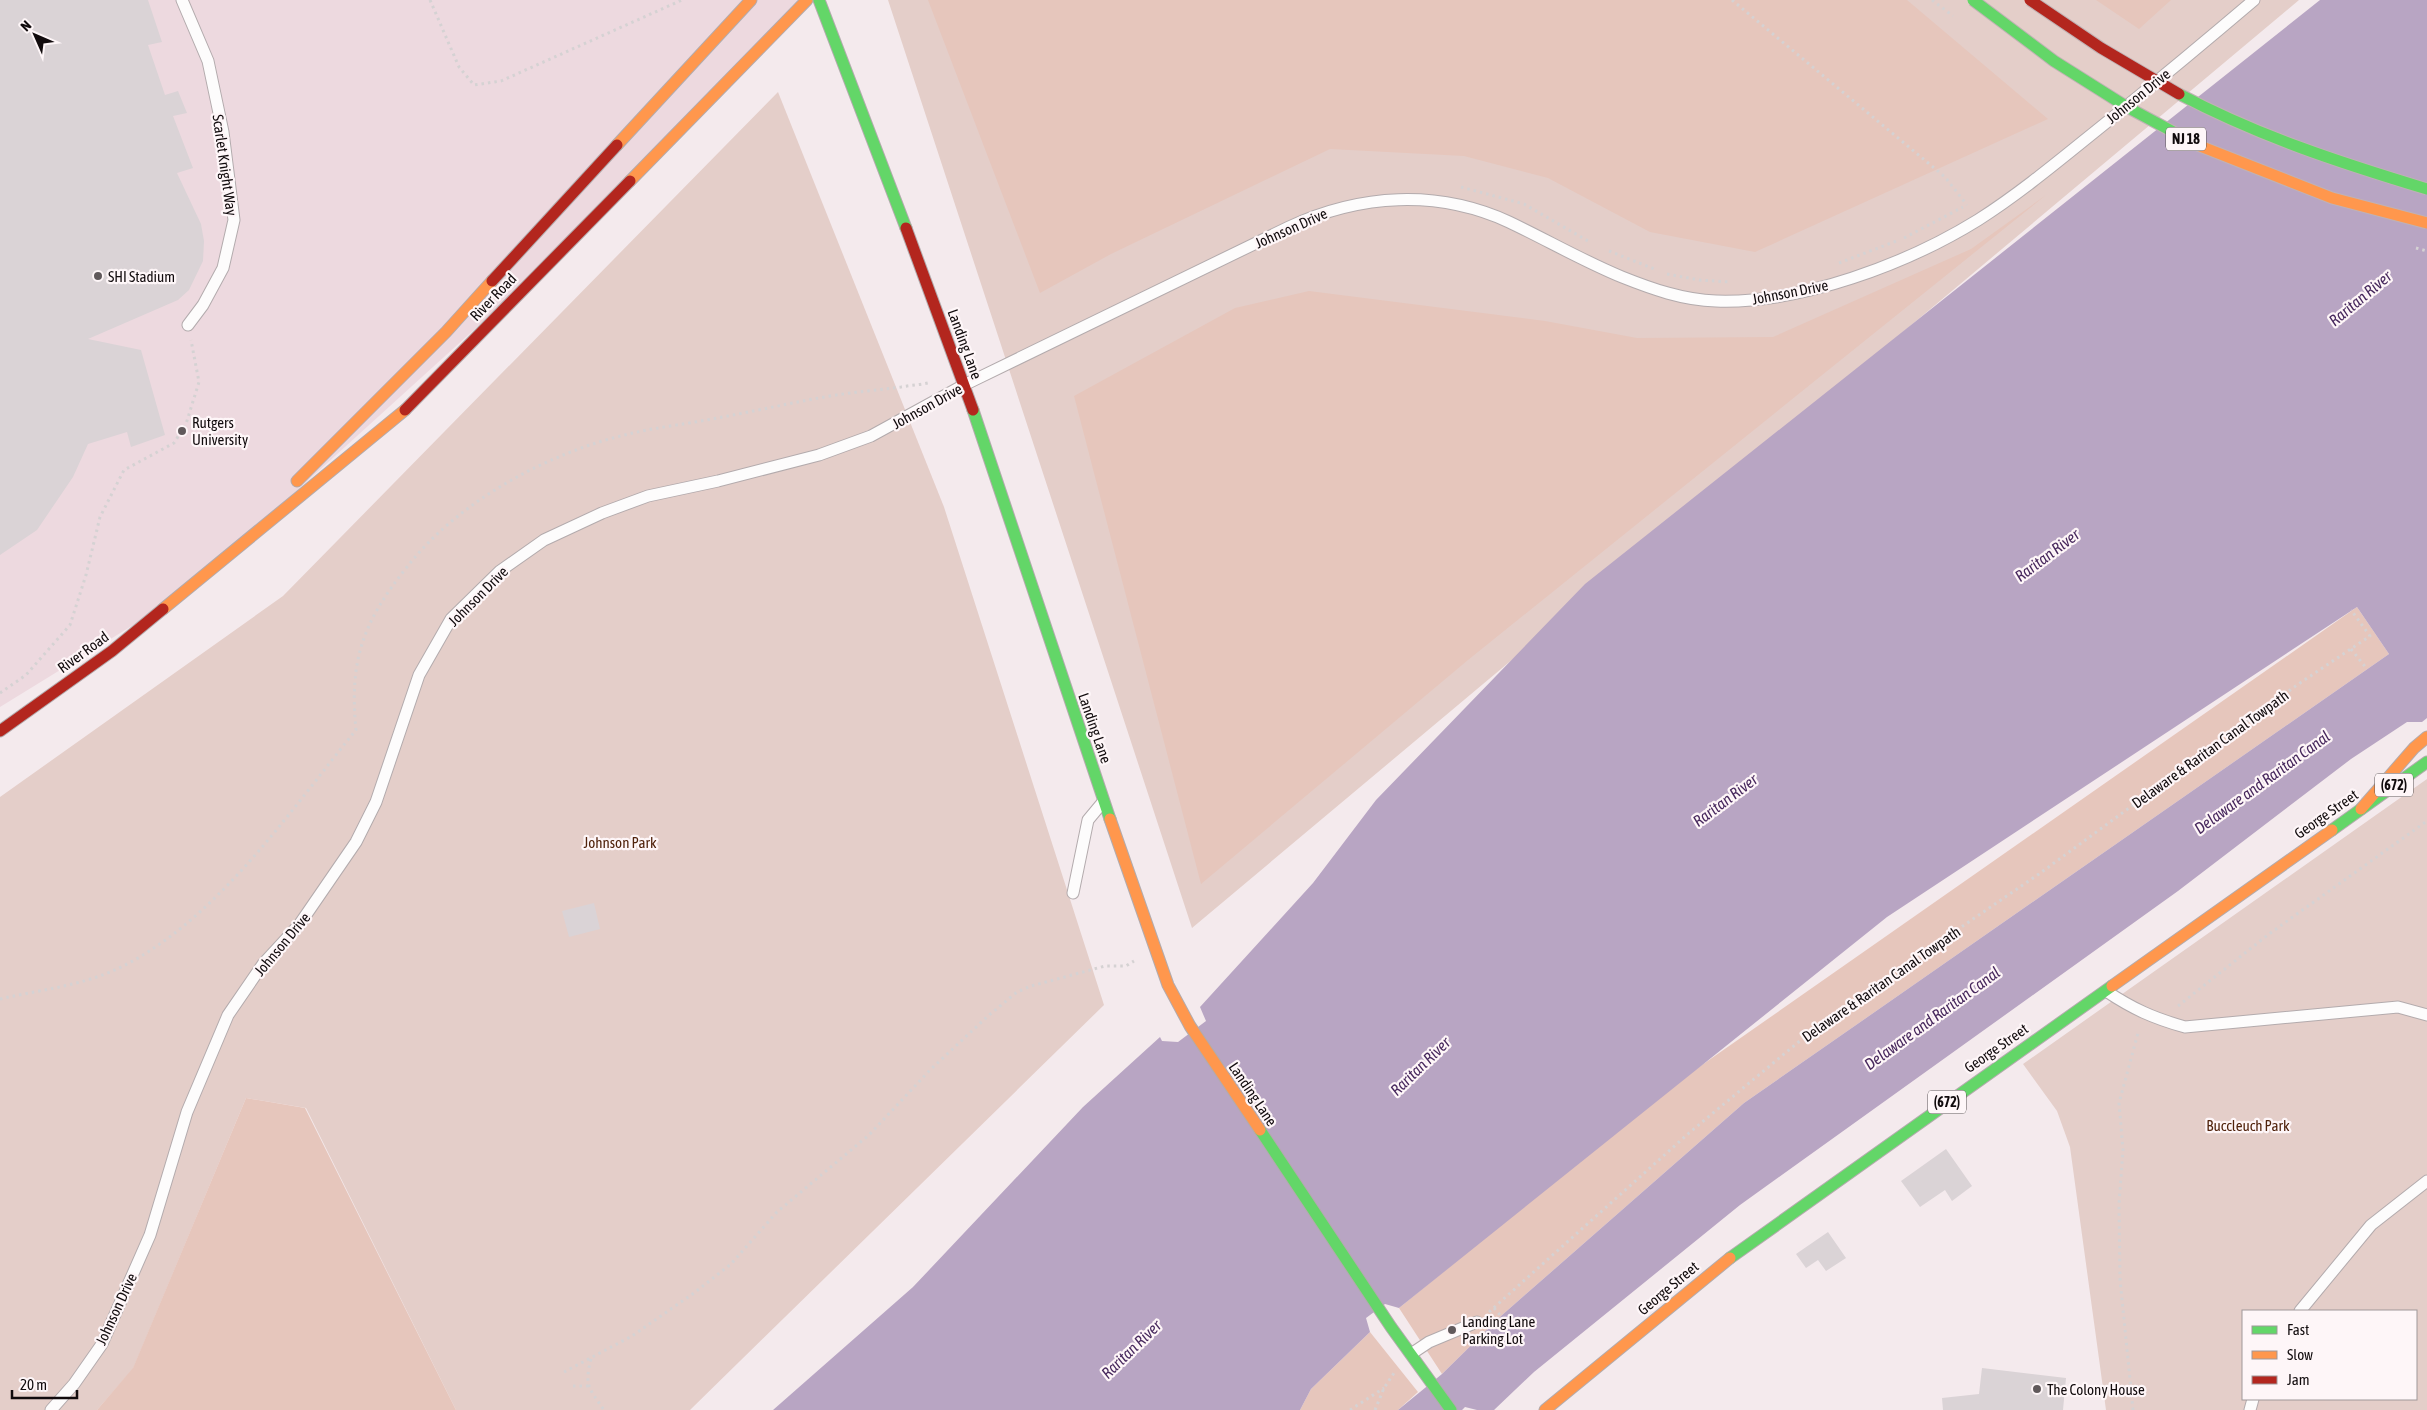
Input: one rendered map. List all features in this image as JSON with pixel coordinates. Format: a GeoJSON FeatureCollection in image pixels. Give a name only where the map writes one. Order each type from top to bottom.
{"type":"FeatureCollection","features":[{"type":"Feature","properties":{"kind":"main road","name":"River Road"},"geometry":{"type":"LineString","coordinates":[[291,486],[446,332],[750,0]]}},
{"type":"Feature","properties":{"kind":"main road","name":"River Road"},"geometry":{"type":"LineString","coordinates":[[0,731],[112,651],[397,418],[807,0]]}},
{"type":"Feature","properties":{"kind":"main road","name":"Landing Lane"},"geometry":{"type":"LineString","coordinates":[[819,0],[964,385],[1168,985],[1190,1026],[1391,1327],[1451,1410]]}},
{"type":"Feature","properties":{"kind":"main road","name":"NJ 18"},"geometry":{"type":"LineString","coordinates":[[1973,0],[2054,61],[2126,107],[2200,146],[2332,198],[2427,223]]}},
{"type":"Feature","properties":{"kind":"main road","name":"NJ 18"},"geometry":{"type":"LineString","coordinates":[[2030,0],[2079,36],[2147,77],[2229,119],[2334,162],[2427,189]]}},
{"type":"Feature","properties":{"kind":"main road","name":"River Road"},"geometry":{"type":"LineString","coordinates":[[182,595],[277,500]]}},
{"type":"Feature","properties":{"kind":"main road"},"geometry":{"type":"LineString","coordinates":[[2361,809],[2414,748],[2427,737]]}},
{"type":"Feature","properties":{"kind":"main road","name":"George Street"},"geometry":{"type":"LineString","coordinates":[[1545,1410],[1721,1264],[2427,762]]}},
{"type":"Feature","properties":{"kind":"lane","name":"Scarlet Knight Way"},"geometry":{"type":"LineString","coordinates":[[182,0],[208,61],[223,132],[234,220],[224,268],[204,305],[188,325]]}},
{"type":"Feature","properties":{"kind":"lane","name":"Johnson Drive"},"geometry":{"type":"LineString","coordinates":[[51,1410],[74,1384],[102,1344],[150,1235],[187,1112],[228,1015],[263,964],[299,925],[356,842],[376,802],[419,674],[451,619],[500,570],[544,540],[602,513],[648,496],[718,481],[819,455],[871,436],[964,385],[1316,215],[1352,205],[1396,198],[1453,203],[1506,221],[1596,266],[1657,291],[1686,298],[1714,301],[1746,301],[1777,297],[1830,284],[1881,267],[1939,241],[1977,220],[2024,188],[2254,0]]}},
{"type":"Feature","properties":{"kind":"lane"},"geometry":{"type":"LineString","coordinates":[[1072,894],[1088,820],[1104,800]]}},
{"type":"Feature","properties":{"kind":"lane"},"geometry":{"type":"LineString","coordinates":[[2105,990],[2132,1008],[2158,1020],[2185,1026],[2293,1018],[2398,1007],[2427,1015]]}},
{"type":"Feature","properties":{"kind":"lane"},"geometry":{"type":"LineString","coordinates":[[2301,1310],[2371,1225],[2427,1182]]}},
{"type":"Feature","properties":{"kind":"lane"},"geometry":{"type":"LineString","coordinates":[[1413,1357],[1429,1342],[1477,1322]]}},
{"type":"Feature","properties":{"kind":"path"},"geometry":{"type":"LineString","coordinates":[[430,0],[460,67],[474,85],[501,81],[682,0]]}},
{"type":"Feature","properties":{"kind":"path"},"geometry":{"type":"LineString","coordinates":[[1732,0],[1945,177],[1967,205]]}},
{"type":"Feature","properties":{"kind":"path"},"geometry":{"type":"LineString","coordinates":[[1455,186],[1480,190],[1524,204],[1597,246]]}},
{"type":"Feature","properties":{"kind":"path"},"geometry":{"type":"LineString","coordinates":[[1830,266],[1903,238],[1975,200]]}},
{"type":"Feature","properties":{"kind":"path"},"geometry":{"type":"LineString","coordinates":[[1605,249],[1665,273],[1699,280],[1737,283]]}},
{"type":"Feature","properties":{"kind":"path"},"geometry":{"type":"LineString","coordinates":[[0,693],[26,675],[70,625],[86,575],[100,517],[124,470],[174,444],[186,424],[199,382],[188,325]]}},
{"type":"Feature","properties":{"kind":"path","name":"Delaware & Raritan Canal Towpath"},"geometry":{"type":"LineString","coordinates":[[1477,1322],[1689,1133],[1826,1020],[2039,874],[2297,685],[2370,636],[2351,610]]}},
{"type":"Feature","properties":{"kind":"path"},"geometry":{"type":"LineString","coordinates":[[2351,649],[2367,669]]}},
{"type":"Feature","properties":{"kind":"path"},"geometry":{"type":"LineString","coordinates":[[2178,1006],[2270,934],[2427,821]]}},
{"type":"Feature","properties":{"kind":"path"},"geometry":{"type":"LineString","coordinates":[[564,1372],[592,1358],[658,1319],[731,1264],[777,1212],[869,1135],[930,1070],[1012,996],[1031,986],[1105,966],[1126,966],[1137,960]]}},
{"type":"Feature","properties":{"kind":"path"},"geometry":{"type":"LineString","coordinates":[[2133,1410],[2120,1279],[2118,1204],[2123,1150],[2119,1103],[2138,1033]]}},
{"type":"Feature","properties":{"kind":"path"},"geometry":{"type":"LineString","coordinates":[[1494,1308],[1501,1316]]}},
{"type":"Feature","properties":{"kind":"path"},"geometry":{"type":"LineString","coordinates":[[592,1358],[588,1373],[588,1386],[604,1410]]}},
{"type":"Feature","properties":{"kind":"path"},"geometry":{"type":"LineString","coordinates":[[1375,1410],[1384,1388],[1395,1372]]}},
{"type":"Feature","properties":{"kind":"path"},"geometry":{"type":"LineString","coordinates":[[573,1386],[588,1386]]}},
{"type":"Feature","properties":{"kind":"path"},"geometry":{"type":"LineString","coordinates":[[1350,1410],[1384,1388]]}},
{"type":"Feature","properties":{"kind":"shaded area","name":"Rutgers University"},"geometry":{"type":"Polygon","coordinates":[[[0,0],[807,0],[544,266],[182,595],[0,707],[0,0]]]}},
{"type":"Feature","properties":{"kind":"shaded area"},"geometry":{"type":"Polygon","coordinates":[[[928,0],[1907,0],[2048,119],[1755,252],[1650,232],[1548,178],[1464,156],[1330,149],[1111,254],[1040,293],[928,0]]]}},
{"type":"Feature","properties":{"kind":"shaded area"},"geometry":{"type":"Polygon","coordinates":[[[2096,0],[2171,0],[2139,29],[2096,0]]]}},
{"type":"Feature","properties":{"kind":"shaded area"},"geometry":{"type":"Polygon","coordinates":[[[2046,195],[1468,660],[1201,884],[1074,396],[1235,308],[1309,291],[1545,321],[1637,338],[1773,337],[1971,249],[2046,195]]]}},
{"type":"Feature","properties":{"kind":"shaded area"},"geometry":{"type":"Polygon","coordinates":[[[2357,607],[2389,654],[1744,1103],[1501,1316],[1442,1374],[1399,1308],[1659,1095],[2357,607]]]}},
{"type":"Feature","properties":{"kind":"shaded area"},"geometry":{"type":"Polygon","coordinates":[[[246,1098],[305,1108],[456,1410],[97,1410],[133,1368],[246,1098]]]}},
{"type":"Feature","properties":{"kind":"shaded area"},"geometry":{"type":"Polygon","coordinates":[[[1370,1332],[1418,1392],[1398,1410],[1300,1410],[1311,1389],[1370,1332]]]}},
{"type":"Feature","properties":{"kind":"green space"},"geometry":{"type":"Polygon","coordinates":[[[888,0],[2299,0],[1192,928],[888,0]]]}},
{"type":"Feature","properties":{"kind":"green space","name":"Johnson Park"},"geometry":{"type":"Polygon","coordinates":[[[778,92],[944,507],[1104,1005],[690,1410],[456,1410],[306,1108],[246,1098],[133,1369],[97,1410],[0,1410],[0,797],[283,596],[778,92]]]}},
{"type":"Feature","properties":{"kind":"green space","name":"Buccleuch Park"},"geometry":{"type":"Polygon","coordinates":[[[2427,779],[2427,1410],[2106,1410],[2070,1147],[2057,1111],[2023,1064],[2427,779]]]}},
{"type":"Feature","properties":{"kind":"water"},"geometry":{"type":"Polygon","coordinates":[[[2320,0],[2427,0],[2427,718],[2422,722],[2407,722],[2351,759],[2178,891],[1740,1205],[1534,1372],[1494,1410],[1477,1410],[1465,1407],[1462,1410],[1398,1410],[1442,1374],[1501,1316],[1744,1103],[2389,654],[2357,607],[1887,917],[1399,1308],[1385,1304],[1366,1318],[1370,1332],[1311,1389],[1300,1410],[773,1410],[913,1287],[1083,1107],[1160,1037],[1162,1041],[1178,1042],[1206,1021],[1200,1007],[1313,883],[1376,800],[1585,584],[2320,0]]]}},
{"type":"Feature","properties":{"kind":"building","name":"SHI Stadium"},"geometry":{"type":"Polygon","coordinates":[[[0,0],[148,0],[162,42],[148,45],[165,95],[178,91],[187,113],[173,116],[193,168],[177,173],[201,224],[204,241],[203,261],[189,290],[178,300],[88,339],[141,350],[165,435],[131,447],[127,432],[88,444],[73,477],[37,530],[0,555],[0,0]]]}},
{"type":"Feature","properties":{"kind":"building"},"geometry":{"type":"Polygon","coordinates":[[[594,903],[600,929],[569,937],[562,911],[594,903]]]}},
{"type":"Feature","properties":{"kind":"building"},"geometry":{"type":"Polygon","coordinates":[[[1946,1149],[1972,1186],[1952,1201],[1945,1190],[1920,1207],[1901,1181],[1946,1149]]]}},
{"type":"Feature","properties":{"kind":"building"},"geometry":{"type":"Polygon","coordinates":[[[1828,1232],[1846,1258],[1826,1271],[1818,1260],[1806,1268],[1796,1254],[1828,1232]]]}},
{"type":"Feature","properties":{"kind":"building","name":"The Colony House"},"geometry":{"type":"Polygon","coordinates":[[[1982,1368],[2066,1378],[2063,1410],[1943,1410],[1942,1398],[1979,1394],[1982,1368]]]}},
{"type":"Feature","properties":{"kind":"traffic: fast"},"geometry":{"type":"LineString","coordinates":[[819,0],[906,228]]}},
{"type":"Feature","properties":{"kind":"traffic: fast"},"geometry":{"type":"LineString","coordinates":[[1973,0],[2054,61],[2127,107],[2179,135]]}},
{"type":"Feature","properties":{"kind":"traffic: fast"},"geometry":{"type":"LineString","coordinates":[[2179,94],[2239,123],[2300,148],[2427,189]]}},
{"type":"Feature","properties":{"kind":"traffic: fast"},"geometry":{"type":"LineString","coordinates":[[973,410],[1110,819]]}},
{"type":"Feature","properties":{"kind":"traffic: fast"},"geometry":{"type":"LineString","coordinates":[[2332,830],[2427,762]]}},
{"type":"Feature","properties":{"kind":"traffic: fast"},"geometry":{"type":"LineString","coordinates":[[1730,1258],[2112,986]]}},
{"type":"Feature","properties":{"kind":"traffic: fast"},"geometry":{"type":"LineString","coordinates":[[1260,1130],[1391,1327],[1451,1410]]}},
{"type":"Feature","properties":{"kind":"traffic: slow"},"geometry":{"type":"LineString","coordinates":[[617,145],[751,0]]}},
{"type":"Feature","properties":{"kind":"traffic: slow"},"geometry":{"type":"LineString","coordinates":[[630,181],[807,0]]}},
{"type":"Feature","properties":{"kind":"traffic: slow"},"geometry":{"type":"LineString","coordinates":[[2179,135],[2200,146],[2332,198],[2427,223]]}},
{"type":"Feature","properties":{"kind":"traffic: slow"},"geometry":{"type":"LineString","coordinates":[[297,481],[446,332],[492,281]]}},
{"type":"Feature","properties":{"kind":"traffic: slow"},"geometry":{"type":"LineString","coordinates":[[163,609],[405,410]]}},
{"type":"Feature","properties":{"kind":"traffic: slow"},"geometry":{"type":"LineString","coordinates":[[2361,809],[2414,748],[2427,737]]}},
{"type":"Feature","properties":{"kind":"traffic: slow"},"geometry":{"type":"LineString","coordinates":[[1110,819],[1168,985],[1190,1026],[1260,1130]]}},
{"type":"Feature","properties":{"kind":"traffic: slow"},"geometry":{"type":"LineString","coordinates":[[2112,986],[2332,830]]}},
{"type":"Feature","properties":{"kind":"traffic: slow"},"geometry":{"type":"LineString","coordinates":[[1545,1410],[1730,1258]]}},
{"type":"Feature","properties":{"kind":"traffic: jam"},"geometry":{"type":"LineString","coordinates":[[2030,0],[2101,48],[2179,94]]}},
{"type":"Feature","properties":{"kind":"traffic: jam"},"geometry":{"type":"LineString","coordinates":[[492,281],[617,145]]}},
{"type":"Feature","properties":{"kind":"traffic: jam"},"geometry":{"type":"LineString","coordinates":[[405,410],[630,181]]}},
{"type":"Feature","properties":{"kind":"traffic: jam"},"geometry":{"type":"LineString","coordinates":[[906,228],[973,410]]}},
{"type":"Feature","properties":{"kind":"traffic: jam"},"geometry":{"type":"LineString","coordinates":[[0,731],[112,651],[163,609]]}},
{"type":"Feature","properties":{"kind":"place","name":"SHI Stadium"},"geometry":{"type":"Point","coordinates":[98,276]}},
{"type":"Feature","properties":{"kind":"place","name":"Rutgers University"},"geometry":{"type":"Point","coordinates":[182,431]}},
{"type":"Feature","properties":{"kind":"place","name":"Landing Lane Parking Lot"},"geometry":{"type":"Point","coordinates":[1452,1330]}},
{"type":"Feature","properties":{"kind":"place","name":"The Colony House"},"geometry":{"type":"Point","coordinates":[2037,1389]}},
{"type":"Feature","properties":{"kind":"water label","name":"Raritan River"},"geometry":{"type":"Point","coordinates":[2360,298]}},
{"type":"Feature","properties":{"kind":"water label","name":"Raritan River"},"geometry":{"type":"Point","coordinates":[2047,555]}},
{"type":"Feature","properties":{"kind":"water label","name":"Delaware and Raritan Canal"},"geometry":{"type":"Point","coordinates":[2262,782]}},
{"type":"Feature","properties":{"kind":"water label","name":"Raritan River"},"geometry":{"type":"Point","coordinates":[1725,800]}},
{"type":"Feature","properties":{"kind":"water label","name":"Delaware and Raritan Canal"},"geometry":{"type":"Point","coordinates":[1932,1018]}},
{"type":"Feature","properties":{"kind":"water label","name":"Raritan River"},"geometry":{"type":"Point","coordinates":[1420,1066]}},
{"type":"Feature","properties":{"kind":"water label","name":"Raritan River"},"geometry":{"type":"Point","coordinates":[1131,1349]}}]}
